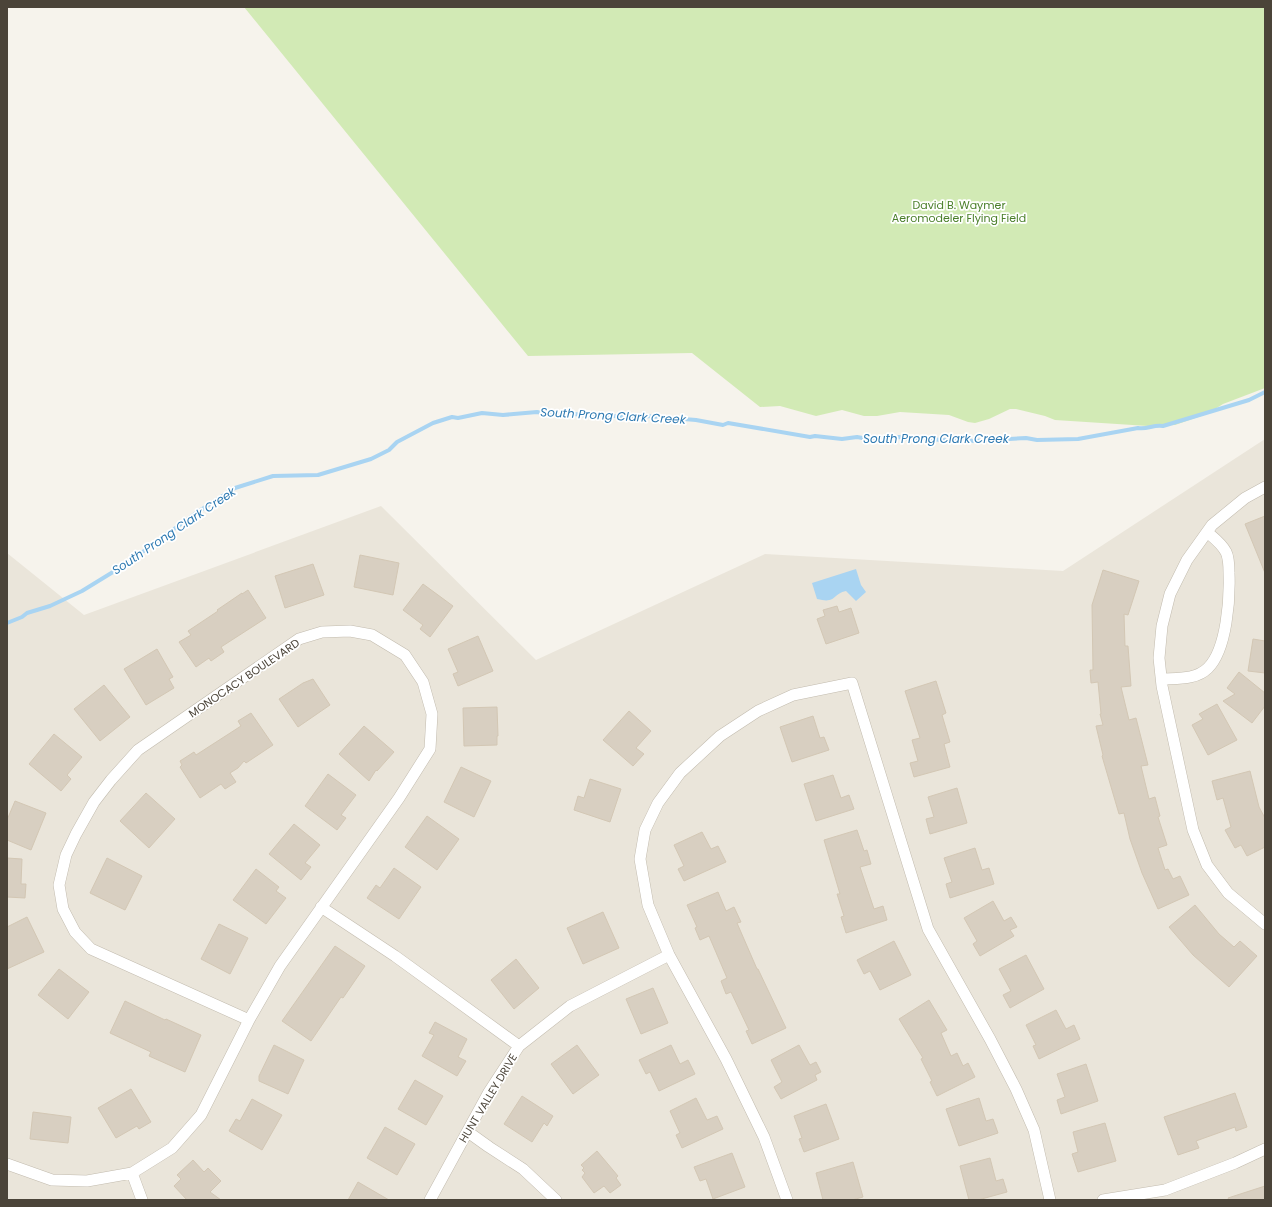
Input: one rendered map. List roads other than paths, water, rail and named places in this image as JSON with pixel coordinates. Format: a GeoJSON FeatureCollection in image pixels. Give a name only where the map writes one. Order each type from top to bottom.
{"type":"FeatureCollection","features":[{"type":"Feature","properties":{"kind":"street"},"geometry":{"type":"LineString","coordinates":[[1265,487],[1244,498],[1212,525],[1186,560],[1170,594],[1162,626],[1159,658],[1193,830],[1207,865],[1228,893],[1265,924]]}},
{"type":"Feature","properties":{"kind":"street"},"geometry":{"type":"LineString","coordinates":[[1162,679],[1192,677],[1208,668],[1217,655],[1222,639],[1230,590],[1228,559],[1226,552],[1220,544],[1207,532]]}},
{"type":"Feature","properties":{"kind":"street","name":"MONOCACY BOULEVARD"},"geometry":{"type":"LineString","coordinates":[[7,1164],[52,1180],[87,1180],[132,1173],[172,1148],[201,1115],[249,1020],[280,966],[399,798],[430,749],[432,714],[423,682],[405,655],[372,635],[350,631],[322,632],[299,639],[138,750],[111,780],[94,802],[66,855],[59,885],[62,909],[75,932],[91,949],[249,1020]]}},
{"type":"Feature","properties":{"kind":"street"},"geometry":{"type":"LineString","coordinates":[[787,1200],[764,1137],[726,1059],[669,955],[648,905],[640,859],[645,830],[658,803],[680,773],[720,736],[758,711],[794,695],[852,683],[928,929],[1016,1089],[1034,1130],[1050,1200]]}},
{"type":"Feature","properties":{"kind":"street"},"geometry":{"type":"LineString","coordinates":[[321,907],[395,956],[519,1046]]}},
{"type":"Feature","properties":{"kind":"street","name":"HUNT VALLEY DRIVE"},"geometry":{"type":"LineString","coordinates":[[430,1200],[489,1092],[519,1046],[570,1006],[669,955]]}},
{"type":"Feature","properties":{"kind":"street"},"geometry":{"type":"LineString","coordinates":[[468,1132],[523,1169],[556,1200]]}},
{"type":"Feature","properties":{"kind":"street"},"geometry":{"type":"LineString","coordinates":[[1103,1200],[1165,1190],[1235,1163],[1265,1148]]}},
{"type":"Feature","properties":{"kind":"street"},"geometry":{"type":"LineString","coordinates":[[132,1173],[142,1200]]}},
{"type":"Feature","properties":{"kind":"water"},"geometry":{"type":"Polygon","coordinates":[[[856,569],[861,585],[866,592],[856,601],[846,591],[828,600],[817,599],[812,583],[856,569]]]}},
{"type":"Feature","properties":{"kind":"waterway","name":"South Prong Clark Creek"},"geometry":{"type":"LineString","coordinates":[[7,623],[22,617],[27,613],[50,606],[82,591],[126,564],[196,513],[235,488],[273,476],[318,475],[371,459],[389,450],[397,442],[433,423],[452,417],[458,418],[482,413],[503,415],[537,412],[548,414],[568,413],[595,417],[600,415],[627,417],[647,416],[696,420],[723,425],[728,423],[810,437],[815,436],[842,439],[857,437],[868,439],[899,437],[910,439],[962,439],[973,441],[1026,438],[1037,440],[1078,439],[1138,428],[1163,426],[1249,400],[1265,392]]}},
{"type":"Feature","properties":{"kind":"park label","name":"David B. Waymer Aeromodeler Flying Field"},"geometry":{"type":"Point","coordinates":[959,211]}}]}
